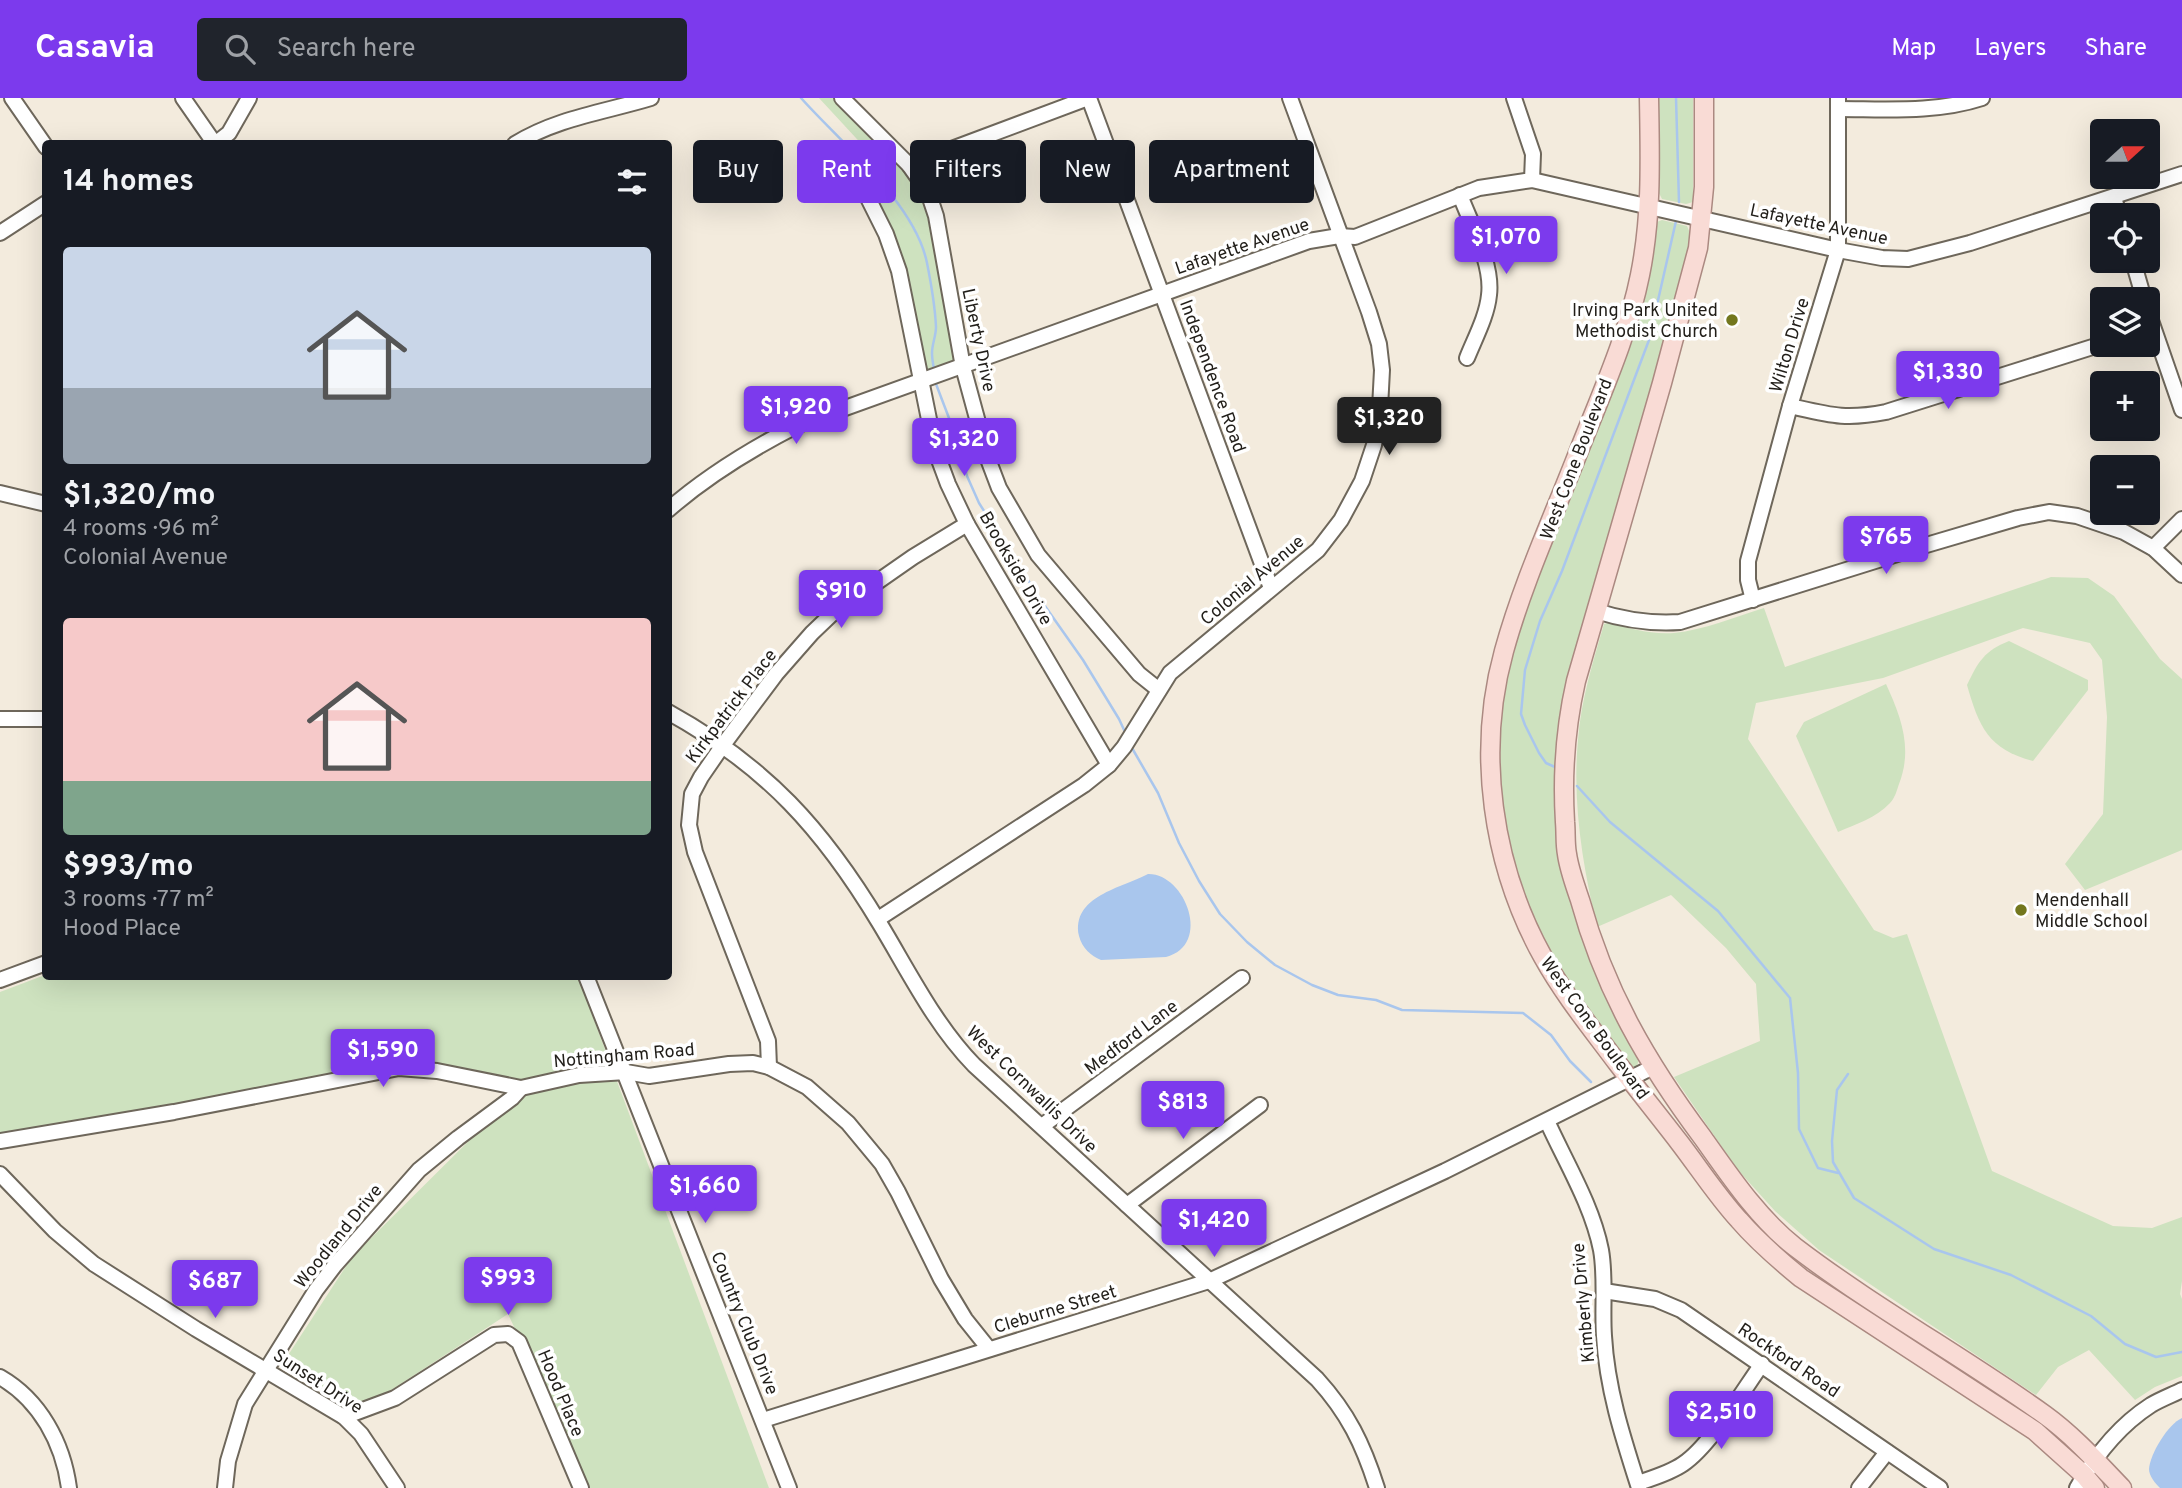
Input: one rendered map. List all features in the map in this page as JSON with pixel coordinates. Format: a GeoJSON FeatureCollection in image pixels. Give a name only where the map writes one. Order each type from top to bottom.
{"type":"FeatureCollection","features":[{"type":"Feature","properties":{"kind":"main road","name":"West Cone Boulevard"},"geometry":{"type":"LineString","coordinates":[[1649,98],[1650,206],[1640,276],[1623,337],[1517,611],[1503,653],[1493,705],[1490,742],[1494,810],[1504,862],[1530,931],[1556,978],[1629,1079],[1738,1219],[1771,1253],[1801,1278],[2035,1431],[2085,1484]]}},
{"type":"Feature","properties":{"kind":"main road","name":"West Cone Boulevard"},"geometry":{"type":"LineString","coordinates":[[1704,98],[1702,219],[1698,248],[1576,681],[1568,718],[1564,754],[1567,854],[1588,933],[1620,1008],[1653,1067],[1732,1178],[1769,1224],[1793,1246],[1836,1276],[2047,1417],[2122,1488]]}},
{"type":"Feature","properties":{"kind":"street"},"geometry":{"type":"LineString","coordinates":[[12,98],[42,141]]}},
{"type":"Feature","properties":{"kind":"street"},"geometry":{"type":"LineString","coordinates":[[183,98],[212,140]]}},
{"type":"Feature","properties":{"kind":"street"},"geometry":{"type":"LineString","coordinates":[[220,140],[229,133],[249,98]]}},
{"type":"Feature","properties":{"kind":"street"},"geometry":{"type":"LineString","coordinates":[[522,140],[574,117],[651,98]]}},
{"type":"Feature","properties":{"kind":"street","name":"Liberty Drive"},"geometry":{"type":"LineString","coordinates":[[842,98],[909,165],[928,192],[936,216],[963,367],[999,488],[1046,565],[1139,674],[1160,690]]}},
{"type":"Feature","properties":{"kind":"street"},"geometry":{"type":"LineString","coordinates":[[909,165],[1089,98]]}},
{"type":"Feature","properties":{"kind":"street","name":"Independence Road"},"geometry":{"type":"LineString","coordinates":[[1089,98],[1271,588]]}},
{"type":"Feature","properties":{"kind":"street","name":"Colonial Avenue"},"geometry":{"type":"LineString","coordinates":[[878,919],[1084,785],[1109,765],[1124,747],[1170,673],[1318,550],[1341,520],[1362,481],[1374,445],[1380,408],[1382,370],[1379,344],[1290,98]]}},
{"type":"Feature","properties":{"kind":"street"},"geometry":{"type":"LineString","coordinates":[[1514,98],[1533,154],[1532,180]]}},
{"type":"Feature","properties":{"kind":"street"},"geometry":{"type":"LineString","coordinates":[[1838,104],[1912,109],[1959,105],[1982,98]]}},
{"type":"Feature","properties":{"kind":"street","name":"Wilton Drive"},"geometry":{"type":"LineString","coordinates":[[1753,600],[1748,580],[1748,561],[1790,405],[1838,250],[1838,104]]}},
{"type":"Feature","properties":{"kind":"street","name":"Lafayette Avenue"},"geometry":{"type":"LineString","coordinates":[[672,506],[692,489],[762,443],[798,425],[1309,241],[1339,236],[1355,237],[1479,188],[1532,180],[1838,250],[1882,258],[1908,259],[1970,243],[2182,174]]}},
{"type":"Feature","properties":{"kind":"street"},"geometry":{"type":"LineString","coordinates":[[1460,195],[1488,269],[1489,295],[1484,316],[1467,358]]}},
{"type":"Feature","properties":{"kind":"street"},"geometry":{"type":"LineString","coordinates":[[2114,197],[2116,203]]}},
{"type":"Feature","properties":{"kind":"street","name":"Brookside Drive"},"geometry":{"type":"LineString","coordinates":[[870,203],[886,234],[899,271],[935,449],[948,484],[967,524],[1109,765]]}},
{"type":"Feature","properties":{"kind":"street"},"geometry":{"type":"LineString","coordinates":[[0,233],[42,206]]}},
{"type":"Feature","properties":{"kind":"street"},"geometry":{"type":"LineString","coordinates":[[1790,405],[1839,417],[1859,417],[1886,412],[2090,348]]}},
{"type":"Feature","properties":{"kind":"street"},"geometry":{"type":"LineString","coordinates":[[2160,354],[2182,410]]}},
{"type":"Feature","properties":{"kind":"street"},"geometry":{"type":"LineString","coordinates":[[0,493],[42,503]]}},
{"type":"Feature","properties":{"kind":"street"},"geometry":{"type":"LineString","coordinates":[[1596,611],[1637,621],[1680,622],[1923,545],[2049,512],[2077,516],[2124,532],[2153,548],[2182,575]]}},
{"type":"Feature","properties":{"kind":"street"},"geometry":{"type":"LineString","coordinates":[[2153,548],[2182,519]]}},
{"type":"Feature","properties":{"kind":"street","name":"Kirkpatrick Place"},"geometry":{"type":"LineString","coordinates":[[769,1067],[768,1041],[695,852],[690,831],[689,810],[692,794],[723,745],[776,674],[834,612],[913,557],[967,524]]}},
{"type":"Feature","properties":{"kind":"street","name":"West Cornwallis Drive"},"geometry":{"type":"LineString","coordinates":[[672,714],[723,745],[765,777],[796,808],[831,850],[878,919],[953,1042],[974,1065],[1317,1379],[1348,1417],[1360,1440],[1377,1488]]}},
{"type":"Feature","properties":{"kind":"street"},"geometry":{"type":"LineString","coordinates":[[0,719],[42,719]]}},
{"type":"Feature","properties":{"kind":"street"},"geometry":{"type":"LineString","coordinates":[[0,980],[42,964]]}},
{"type":"Feature","properties":{"kind":"street","name":"Medford Lane"},"geometry":{"type":"LineString","coordinates":[[1042,1126],[1242,978]]}},
{"type":"Feature","properties":{"kind":"street","name":"Country Club Drive"},"geometry":{"type":"LineString","coordinates":[[588,980],[789,1488]]}},
{"type":"Feature","properties":{"kind":"street","name":"Nottingham Road"},"geometry":{"type":"LineString","coordinates":[[0,1141],[174,1112],[399,1068],[437,1071],[521,1088],[579,1075],[626,1072],[649,1076],[752,1063],[769,1067],[807,1087],[828,1103],[882,1164],[941,1279],[965,1319],[989,1349]]}},
{"type":"Feature","properties":{"kind":"street","name":"Cleburne Street"},"geometry":{"type":"LineString","coordinates":[[763,1420],[1209,1281],[1547,1121],[1653,1067]]}},
{"type":"Feature","properties":{"kind":"street","name":"Woodland Drive"},"geometry":{"type":"LineString","coordinates":[[225,1488],[228,1461],[245,1404],[317,1290],[419,1170],[512,1098],[521,1088]]}},
{"type":"Feature","properties":{"kind":"street"},"geometry":{"type":"LineString","coordinates":[[1127,1205],[1260,1105]]}},
{"type":"Feature","properties":{"kind":"street","name":"Kimberly Drive"},"geometry":{"type":"LineString","coordinates":[[1547,1121],[1590,1215],[1601,1251],[1604,1337],[1610,1388],[1638,1485]]}},
{"type":"Feature","properties":{"kind":"street","name":"Sunset Drive"},"geometry":{"type":"LineString","coordinates":[[0,1174],[55,1231],[94,1264],[158,1306],[344,1417],[361,1434],[397,1488]]}},
{"type":"Feature","properties":{"kind":"street","name":"Rockford Road"},"geometry":{"type":"LineString","coordinates":[[1604,1291],[1655,1299],[1681,1310],[1940,1488]]}},
{"type":"Feature","properties":{"kind":"street","name":"Hood Place"},"geometry":{"type":"LineString","coordinates":[[344,1417],[395,1398],[494,1335],[508,1334],[519,1342],[581,1488]]}},
{"type":"Feature","properties":{"kind":"street"},"geometry":{"type":"LineString","coordinates":[[1638,1485],[1684,1464],[1701,1448],[1762,1364]]}},
{"type":"Feature","properties":{"kind":"street"},"geometry":{"type":"LineString","coordinates":[[0,1377],[13,1384],[48,1424],[61,1450],[69,1488]]}},
{"type":"Feature","properties":{"kind":"street"},"geometry":{"type":"LineString","coordinates":[[2085,1484],[2095,1460],[2129,1422],[2153,1403],[2182,1390]]}},
{"type":"Feature","properties":{"kind":"street"},"geometry":{"type":"LineString","coordinates":[[1859,1488],[1887,1452]]}},
{"type":"Feature","properties":{"kind":"green space"},"geometry":{"type":"Polygon","coordinates":[[[819,98],[837,98],[880,140],[858,140],[819,98]]]}},
{"type":"Feature","properties":{"kind":"green space"},"geometry":{"type":"Polygon","coordinates":[[[1657,98],[1693,98],[1693,202],[1686,204],[1662,199],[1658,191],[1657,98]]]}},
{"type":"Feature","properties":{"kind":"green space"},"geometry":{"type":"Polygon","coordinates":[[[896,156],[910,170],[910,203],[927,203],[955,362],[927,373],[872,203],[896,203],[896,156]]]}},
{"type":"Feature","properties":{"kind":"green space"},"geometry":{"type":"Polygon","coordinates":[[[1662,220],[1687,226],[1690,243],[1572,666],[1568,885],[1598,981],[1639,1059],[1637,1066],[1631,1068],[1568,982],[1544,939],[1525,896],[1511,853],[1503,809],[1501,719],[1508,673],[1520,625],[1630,338],[1647,286],[1657,222],[1662,220]]]}},
{"type":"Feature","properties":{"kind":"green space"},"geometry":{"type":"Polygon","coordinates":[[[2051,577],[2088,578],[2114,596],[2160,659],[2182,679],[2182,850],[2085,890],[2065,864],[2103,814],[2107,717],[2102,660],[2090,643],[2023,628],[1883,678],[1756,703],[1748,739],[1874,930],[1893,938],[1907,934],[1992,1171],[2113,1226],[2152,1228],[2182,1217],[2182,1376],[2155,1387],[2135,1400],[2089,1350],[2058,1367],[2036,1395],[1819,1250],[1775,1211],[1737,1169],[1674,1077],[1760,1041],[1756,984],[1726,948],[1671,895],[1597,927],[1580,835],[1576,788],[1580,725],[1588,681],[1604,624],[1649,632],[1674,633],[1708,626],[1764,608],[1785,667],[2051,577]]]}},
{"type":"Feature","properties":{"kind":"green space"},"geometry":{"type":"Polygon","coordinates":[[[2009,641],[2088,680],[2088,690],[2033,761],[2005,750],[1988,734],[1976,713],[1967,685],[1983,658],[2009,641]]]}},
{"type":"Feature","properties":{"kind":"green space"},"geometry":{"type":"Polygon","coordinates":[[[1886,684],[1896,708],[1905,745],[1903,771],[1895,796],[1878,813],[1838,832],[1796,736],[1804,722],[1886,684]]]}},
{"type":"Feature","properties":{"kind":"green space"},"geometry":{"type":"Polygon","coordinates":[[[42,976],[42,980],[579,980],[769,1488],[590,1488],[508,1314],[376,1400],[344,1406],[283,1363],[352,1257],[516,1094],[402,1063],[0,1135],[0,992],[42,976]]]}},
{"type":"Feature","properties":{"kind":"water"},"geometry":{"type":"Polygon","coordinates":[[[1148,874],[1161,877],[1173,885],[1182,897],[1189,911],[1191,925],[1188,939],[1180,950],[1166,957],[1101,960],[1094,956],[1085,948],[1079,936],[1079,922],[1083,911],[1101,895],[1148,874]]]}},
{"type":"Feature","properties":{"kind":"water"},"geometry":{"type":"Polygon","coordinates":[[[2182,1418],[2182,1488],[2160,1488],[2150,1474],[2150,1463],[2166,1433],[2182,1418]]]}},
{"type":"Feature","properties":{"kind":"waterway"},"geometry":{"type":"LineString","coordinates":[[801,98],[892,196],[920,241],[927,263],[935,311],[936,330],[932,353],[934,369]]}},
{"type":"Feature","properties":{"kind":"waterway"},"geometry":{"type":"LineString","coordinates":[[1676,98],[1679,202]]}},
{"type":"Feature","properties":{"kind":"waterway"},"geometry":{"type":"LineString","coordinates":[[1555,767],[1546,763],[1539,753],[1521,714],[1525,670],[1540,621],[1562,571],[1649,340],[1676,221]]}},
{"type":"Feature","properties":{"kind":"waterway"},"geometry":{"type":"LineString","coordinates":[[936,384],[957,439],[967,476],[979,503],[1040,599],[1083,660],[1125,732]]}},
{"type":"Feature","properties":{"kind":"waterway"},"geometry":{"type":"LineString","coordinates":[[1132,748],[1158,793],[1199,881],[1220,914],[1247,942],[1275,965],[1312,985],[1338,995],[1376,1000],[1402,1010],[1523,1013],[1551,1035],[1570,1061],[1591,1082]]}},
{"type":"Feature","properties":{"kind":"waterway"},"geometry":{"type":"LineString","coordinates":[[1577,786],[1610,822],[1718,911],[1790,998],[1798,1073],[1799,1129],[1818,1168],[1838,1173]]}},
{"type":"Feature","properties":{"kind":"waterway"},"geometry":{"type":"LineString","coordinates":[[1848,1074],[1837,1090],[1832,1141],[1833,1162],[1854,1198],[1934,1249],[2011,1275],[2091,1316],[2125,1344],[2156,1357],[2182,1352]]}},
{"type":"Feature","properties":{"kind":"place","name":"Irving Park United Methodist Church"},"geometry":{"type":"Point","coordinates":[1732,320]}},
{"type":"Feature","properties":{"kind":"place","name":"Mendenhall Middle School"},"geometry":{"type":"Point","coordinates":[2021,910]}}]}
